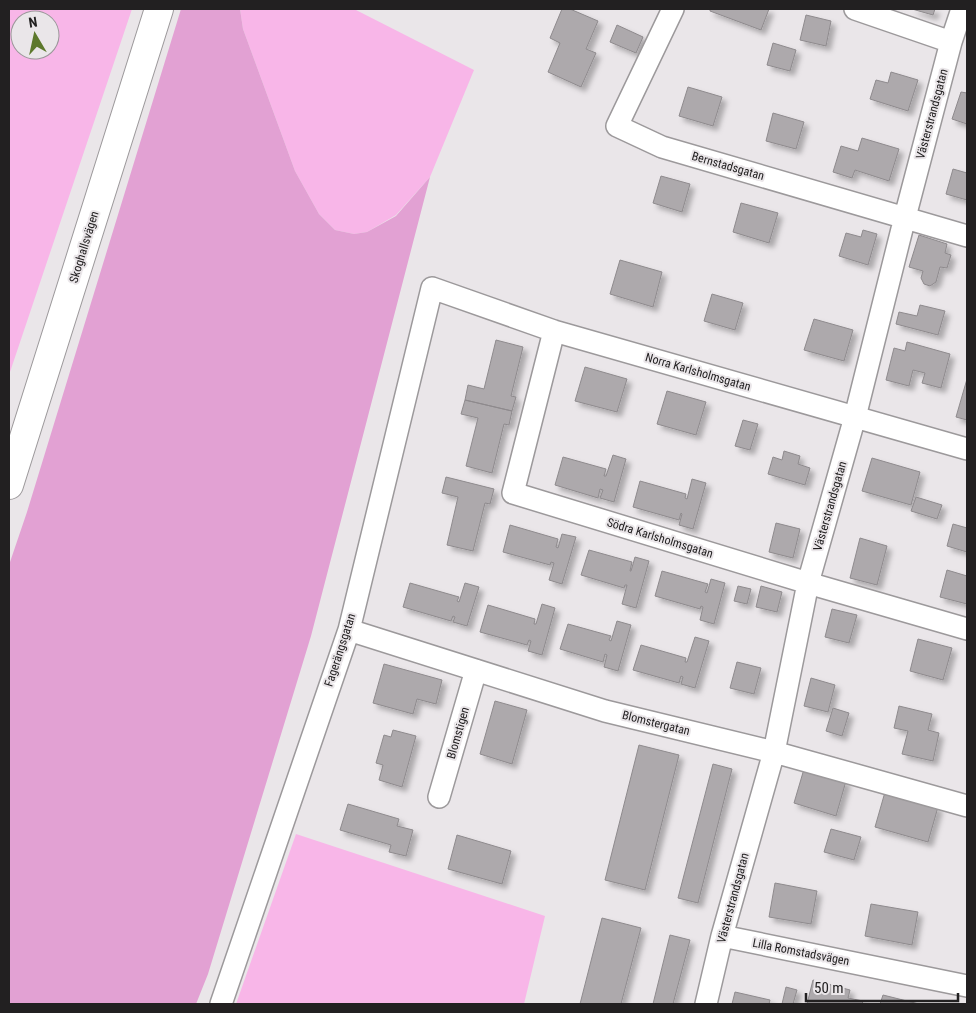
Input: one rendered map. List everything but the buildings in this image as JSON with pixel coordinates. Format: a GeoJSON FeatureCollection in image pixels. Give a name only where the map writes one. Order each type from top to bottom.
{"type":"FeatureCollection","features":[{"type":"Feature","properties":{"kind":"main road","name":"Skoghallsvägen"},"geometry":{"type":"LineString","coordinates":[[9,485],[159,9]]}},
{"type":"Feature","properties":{"kind":"street","name":"Bernstadsgatan"},"geometry":{"type":"LineString","coordinates":[[673,9],[617,126],[662,147],[967,236]]}},
{"type":"Feature","properties":{"kind":"street"},"geometry":{"type":"LineString","coordinates":[[855,9],[951,42]]}},
{"type":"Feature","properties":{"kind":"street","name":"Västerstrandsgatan"},"geometry":{"type":"LineString","coordinates":[[706,1004],[722,936],[774,752],[808,583],[854,417],[951,42],[962,9]]}},
{"type":"Feature","properties":{"kind":"street","name":"Norra Karlsholmsgatan"},"geometry":{"type":"LineString","coordinates":[[432,288],[554,331],[967,449]]}},
{"type":"Feature","properties":{"kind":"street","name":"Fagerängsgatan"},"geometry":{"type":"LineString","coordinates":[[221,1004],[348,630],[432,288]]}},
{"type":"Feature","properties":{"kind":"street","name":"Södra Karlsholmsgatan"},"geometry":{"type":"LineString","coordinates":[[554,331],[513,494],[808,583],[967,628]]}},
{"type":"Feature","properties":{"kind":"street","name":"Blomstergatan"},"geometry":{"type":"LineString","coordinates":[[348,630],[606,711],[774,752],[967,806]]}},
{"type":"Feature","properties":{"kind":"street","name":"Blomstigen"},"geometry":{"type":"LineString","coordinates":[[439,797],[476,670]]}},
{"type":"Feature","properties":{"kind":"street","name":"Lilla Romstadsvägen"},"geometry":{"type":"LineString","coordinates":[[722,936],[967,986]]}},
{"type":"Feature","properties":{"kind":"shaded area"},"geometry":{"type":"Polygon","coordinates":[[[9,9],[132,9],[9,375],[9,9]]]}},
{"type":"Feature","properties":{"kind":"shaded area"},"geometry":{"type":"Polygon","coordinates":[[[181,9],[240,9],[243,29],[295,171],[319,214],[335,230],[354,234],[367,232],[396,216],[430,177],[311,636],[208,974],[196,1004],[9,1004],[9,565],[27,512],[181,9]]]}},
{"type":"Feature","properties":{"kind":"shaded area"},"geometry":{"type":"Polygon","coordinates":[[[240,9],[354,9],[474,70],[430,177],[396,215],[367,232],[354,234],[335,230],[319,214],[295,171],[243,29],[240,9]]]}},
{"type":"Feature","properties":{"kind":"shaded area"},"geometry":{"type":"Polygon","coordinates":[[[296,834],[545,916],[524,1004],[236,1004],[296,834]]]}}]}
